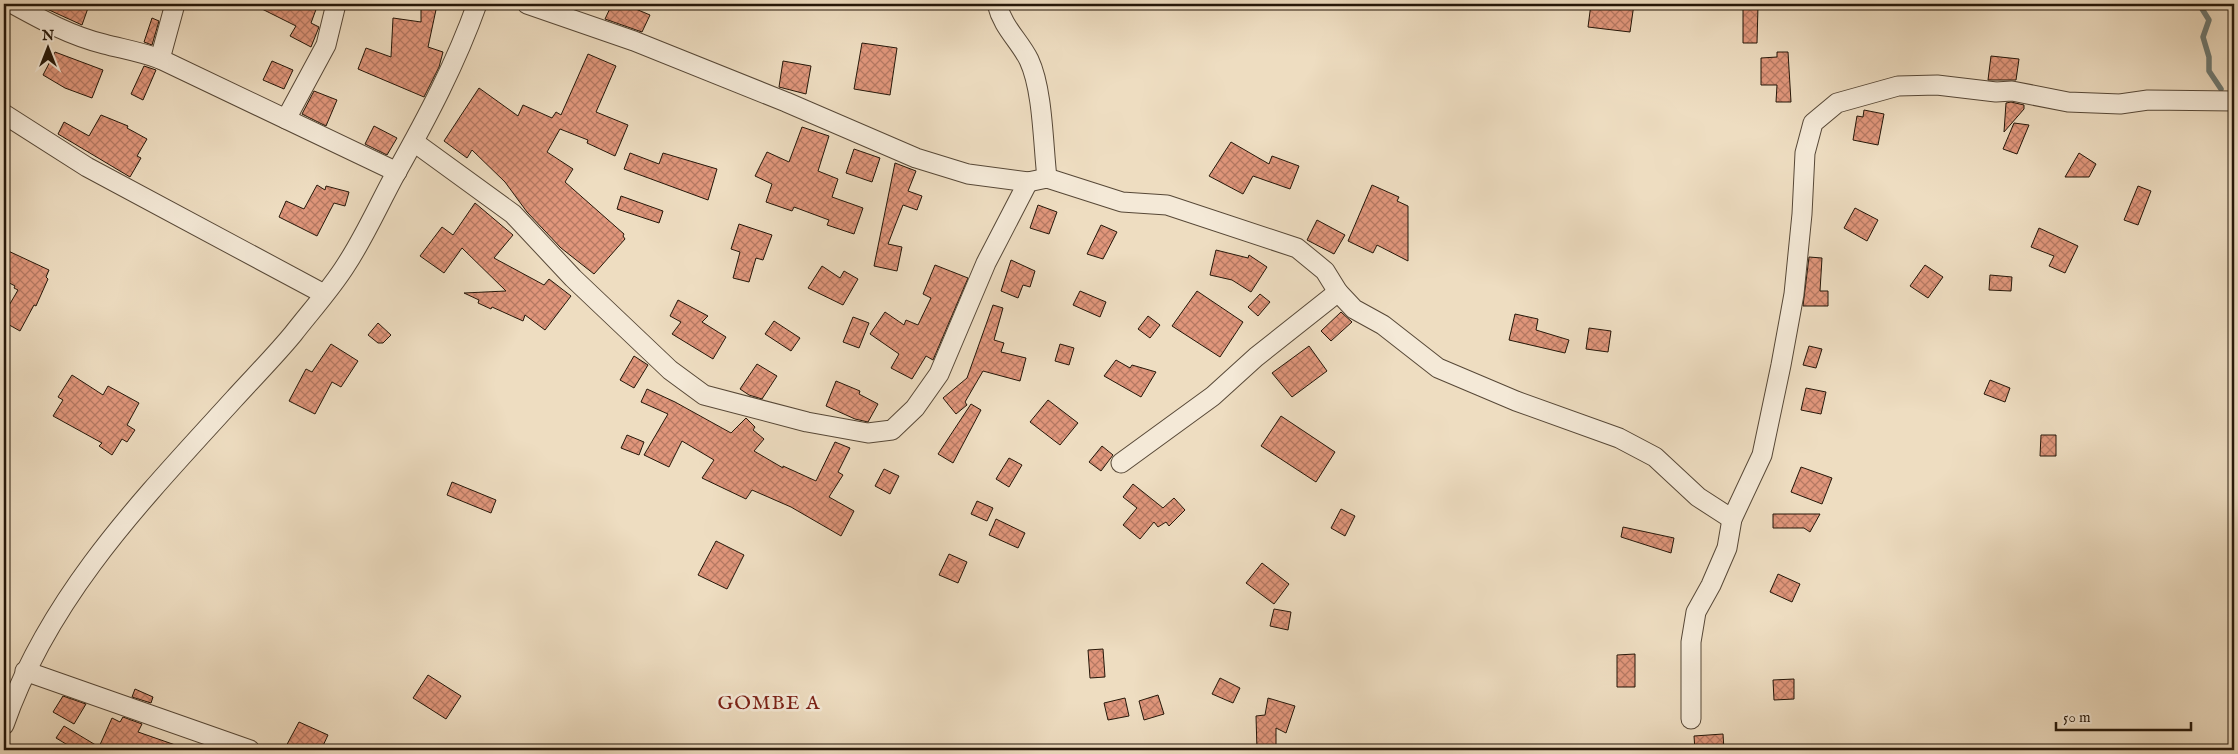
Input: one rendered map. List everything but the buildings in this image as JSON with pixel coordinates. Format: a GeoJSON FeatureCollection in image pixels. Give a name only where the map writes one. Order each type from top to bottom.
{"type":"FeatureCollection","features":[{"type":"Feature","properties":{"kind":"street"},"geometry":{"type":"LineString","coordinates":[[13,4],[40,11],[58,29],[160,59],[397,172]]}},
{"type":"Feature","properties":{"kind":"street"},"geometry":{"type":"LineString","coordinates":[[160,59],[175,4]]}},
{"type":"Feature","properties":{"kind":"street"},"geometry":{"type":"LineString","coordinates":[[286,119],[326,45],[336,4]]}},
{"type":"Feature","properties":{"kind":"street"},"geometry":{"type":"LineString","coordinates":[[4,724],[13,697],[25,671],[61,605],[128,515],[291,336],[346,266],[414,142],[462,46],[477,4]]}},
{"type":"Feature","properties":{"kind":"street"},"geometry":{"type":"LineString","coordinates":[[527,4],[643,45],[786,102],[916,158],[968,174],[1028,182],[1047,178],[1122,202],[1167,205],[1297,248],[1325,271],[1338,292],[1354,309],[1383,326],[1438,368],[1516,401],[1619,438],[1655,457],[1698,497],[1732,519]]}},
{"type":"Feature","properties":{"kind":"street"},"geometry":{"type":"LineString","coordinates":[[997,4],[1008,30],[1029,60],[1037,82],[1047,178]]}},
{"type":"Feature","properties":{"kind":"street"},"geometry":{"type":"LineString","coordinates":[[1691,718],[1691,642],[1696,612],[1711,585],[1727,548],[1732,519],[1762,455],[1781,365],[1794,294],[1802,214],[1805,153],[1813,123],[1837,103],[1898,86],[1937,85],[1996,92],[2012,91],[2068,102],[2120,104],[2148,100],[2234,101]]}},
{"type":"Feature","properties":{"kind":"street"},"geometry":{"type":"LineString","coordinates":[[4,114],[87,167],[324,294]]}},
{"type":"Feature","properties":{"kind":"street"},"geometry":{"type":"LineString","coordinates":[[414,142],[513,214],[573,278],[670,370],[704,395],[807,422],[868,433],[892,430],[915,408],[939,374],[986,263],[1028,182]]}},
{"type":"Feature","properties":{"kind":"street"},"geometry":{"type":"LineString","coordinates":[[1122,463],[1213,396],[1256,357],[1338,292]]}},
{"type":"Feature","properties":{"kind":"street"},"geometry":{"type":"LineString","coordinates":[[25,671],[250,750]]}},
{"type":"Feature","properties":{"kind":"waterway"},"geometry":{"type":"LineString","coordinates":[[2199,4],[2209,20],[2203,37],[2209,57],[2209,71],[2221,89]]}},
{"type":"Feature","properties":{"kind":"district","name":"GOMBE A"},"geometry":{"type":"Point","coordinates":[769,702]}}]}
